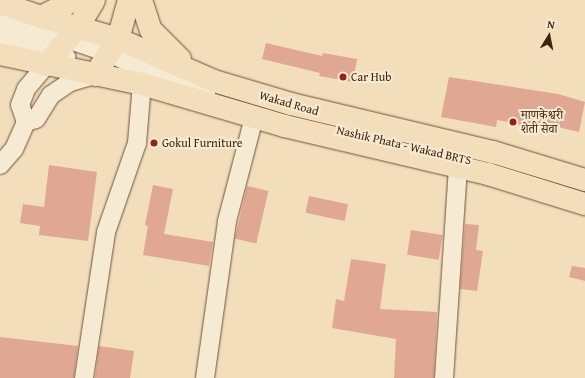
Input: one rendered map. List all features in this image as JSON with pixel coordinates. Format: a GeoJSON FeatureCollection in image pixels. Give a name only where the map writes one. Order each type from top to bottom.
{"type":"FeatureCollection","features":[{"type":"Feature","properties":{"kind":"main road"},"geometry":{"type":"LineString","coordinates":[[41,18],[74,0]]}},
{"type":"Feature","properties":{"kind":"main road"},"geometry":{"type":"LineString","coordinates":[[61,46],[94,0]]}},
{"type":"Feature","properties":{"kind":"main road"},"geometry":{"type":"LineString","coordinates":[[105,59],[129,0]]}},
{"type":"Feature","properties":{"kind":"main road"},"geometry":{"type":"LineString","coordinates":[[141,0],[151,30],[167,48],[182,61],[214,81]]}},
{"type":"Feature","properties":{"kind":"main road","name":"Wakad Road"},"geometry":{"type":"LineString","coordinates":[[0,3],[41,18],[61,46],[105,59],[214,81],[291,104],[493,152],[585,180]]}},
{"type":"Feature","properties":{"kind":"main road","name":"Wakad Road"},"geometry":{"type":"LineString","coordinates":[[0,54],[61,46],[105,59],[149,80],[254,117],[554,193],[585,204]]}},
{"type":"Feature","properties":{"kind":"street"},"geometry":{"type":"LineString","coordinates":[[0,17],[61,46]]}},
{"type":"Feature","properties":{"kind":"street"},"geometry":{"type":"LineString","coordinates":[[0,35],[61,46]]}},
{"type":"Feature","properties":{"kind":"street"},"geometry":{"type":"LineString","coordinates":[[0,165],[14,149],[26,122],[20,105],[26,89],[61,46]]}},
{"type":"Feature","properties":{"kind":"street"},"geometry":{"type":"LineString","coordinates":[[26,122],[36,119],[51,95],[105,59]]}},
{"type":"Feature","properties":{"kind":"street"},"geometry":{"type":"LineString","coordinates":[[84,378],[106,232],[137,143],[149,80]]}},
{"type":"Feature","properties":{"kind":"street","name":"Nashik Phata - Wakad BRTS"},"geometry":{"type":"LineString","coordinates":[[149,80],[266,113],[452,156],[585,193]]}},
{"type":"Feature","properties":{"kind":"street"},"geometry":{"type":"LineString","coordinates":[[205,378],[227,221],[254,117]]}},
{"type":"Feature","properties":{"kind":"street"},"geometry":{"type":"LineString","coordinates":[[444,378],[458,168]]}},
{"type":"Feature","properties":{"kind":"building"},"geometry":{"type":"Polygon","coordinates":[[[266,43],[322,56],[323,53],[357,59],[353,82],[319,76],[320,73],[262,59],[266,43]]]}},
{"type":"Feature","properties":{"kind":"building"},"geometry":{"type":"Polygon","coordinates":[[[449,77],[558,94],[585,102],[579,132],[553,126],[552,131],[497,120],[496,127],[441,117],[449,77]]]}},
{"type":"Feature","properties":{"kind":"building"},"geometry":{"type":"Polygon","coordinates":[[[49,165],[97,172],[88,241],[39,235],[40,226],[20,223],[23,204],[44,207],[49,165]]]}},
{"type":"Feature","properties":{"kind":"building"},"geometry":{"type":"Polygon","coordinates":[[[153,185],[173,189],[164,234],[213,242],[209,266],[143,255],[148,226],[145,225],[153,185]]]}},
{"type":"Feature","properties":{"kind":"building"},"geometry":{"type":"Polygon","coordinates":[[[247,186],[268,191],[256,244],[235,239],[247,186]]]}},
{"type":"Feature","properties":{"kind":"building"},"geometry":{"type":"Polygon","coordinates":[[[309,196],[348,204],[345,221],[305,213],[309,196]]]}},
{"type":"Feature","properties":{"kind":"building"},"geometry":{"type":"Polygon","coordinates":[[[465,224],[479,225],[476,250],[483,251],[477,291],[460,289],[465,224]]]}},
{"type":"Feature","properties":{"kind":"building"},"geometry":{"type":"Polygon","coordinates":[[[411,230],[443,235],[439,260],[407,255],[411,230]]]}},
{"type":"Feature","properties":{"kind":"building"},"geometry":{"type":"Polygon","coordinates":[[[351,259],[386,264],[380,309],[437,312],[434,378],[394,378],[396,339],[332,328],[336,299],[344,301],[351,259]]]}},
{"type":"Feature","properties":{"kind":"building"},"geometry":{"type":"Polygon","coordinates":[[[572,266],[585,268],[585,281],[569,277],[572,266]]]}},
{"type":"Feature","properties":{"kind":"building"},"geometry":{"type":"Polygon","coordinates":[[[0,337],[78,346],[74,378],[0,378],[0,337]]]}},
{"type":"Feature","properties":{"kind":"building"},"geometry":{"type":"Polygon","coordinates":[[[99,346],[134,351],[130,378],[95,378],[99,346]]]}},
{"type":"Feature","properties":{"kind":"place","name":"Car Hub"},"geometry":{"type":"Point","coordinates":[343,77]}},
{"type":"Feature","properties":{"kind":"place","name":"माणकेश्वरी शेती सेवा"},"geometry":{"type":"Point","coordinates":[513,122]}},
{"type":"Feature","properties":{"kind":"place","name":"Gokul Furniture"},"geometry":{"type":"Point","coordinates":[154,143]}}]}
